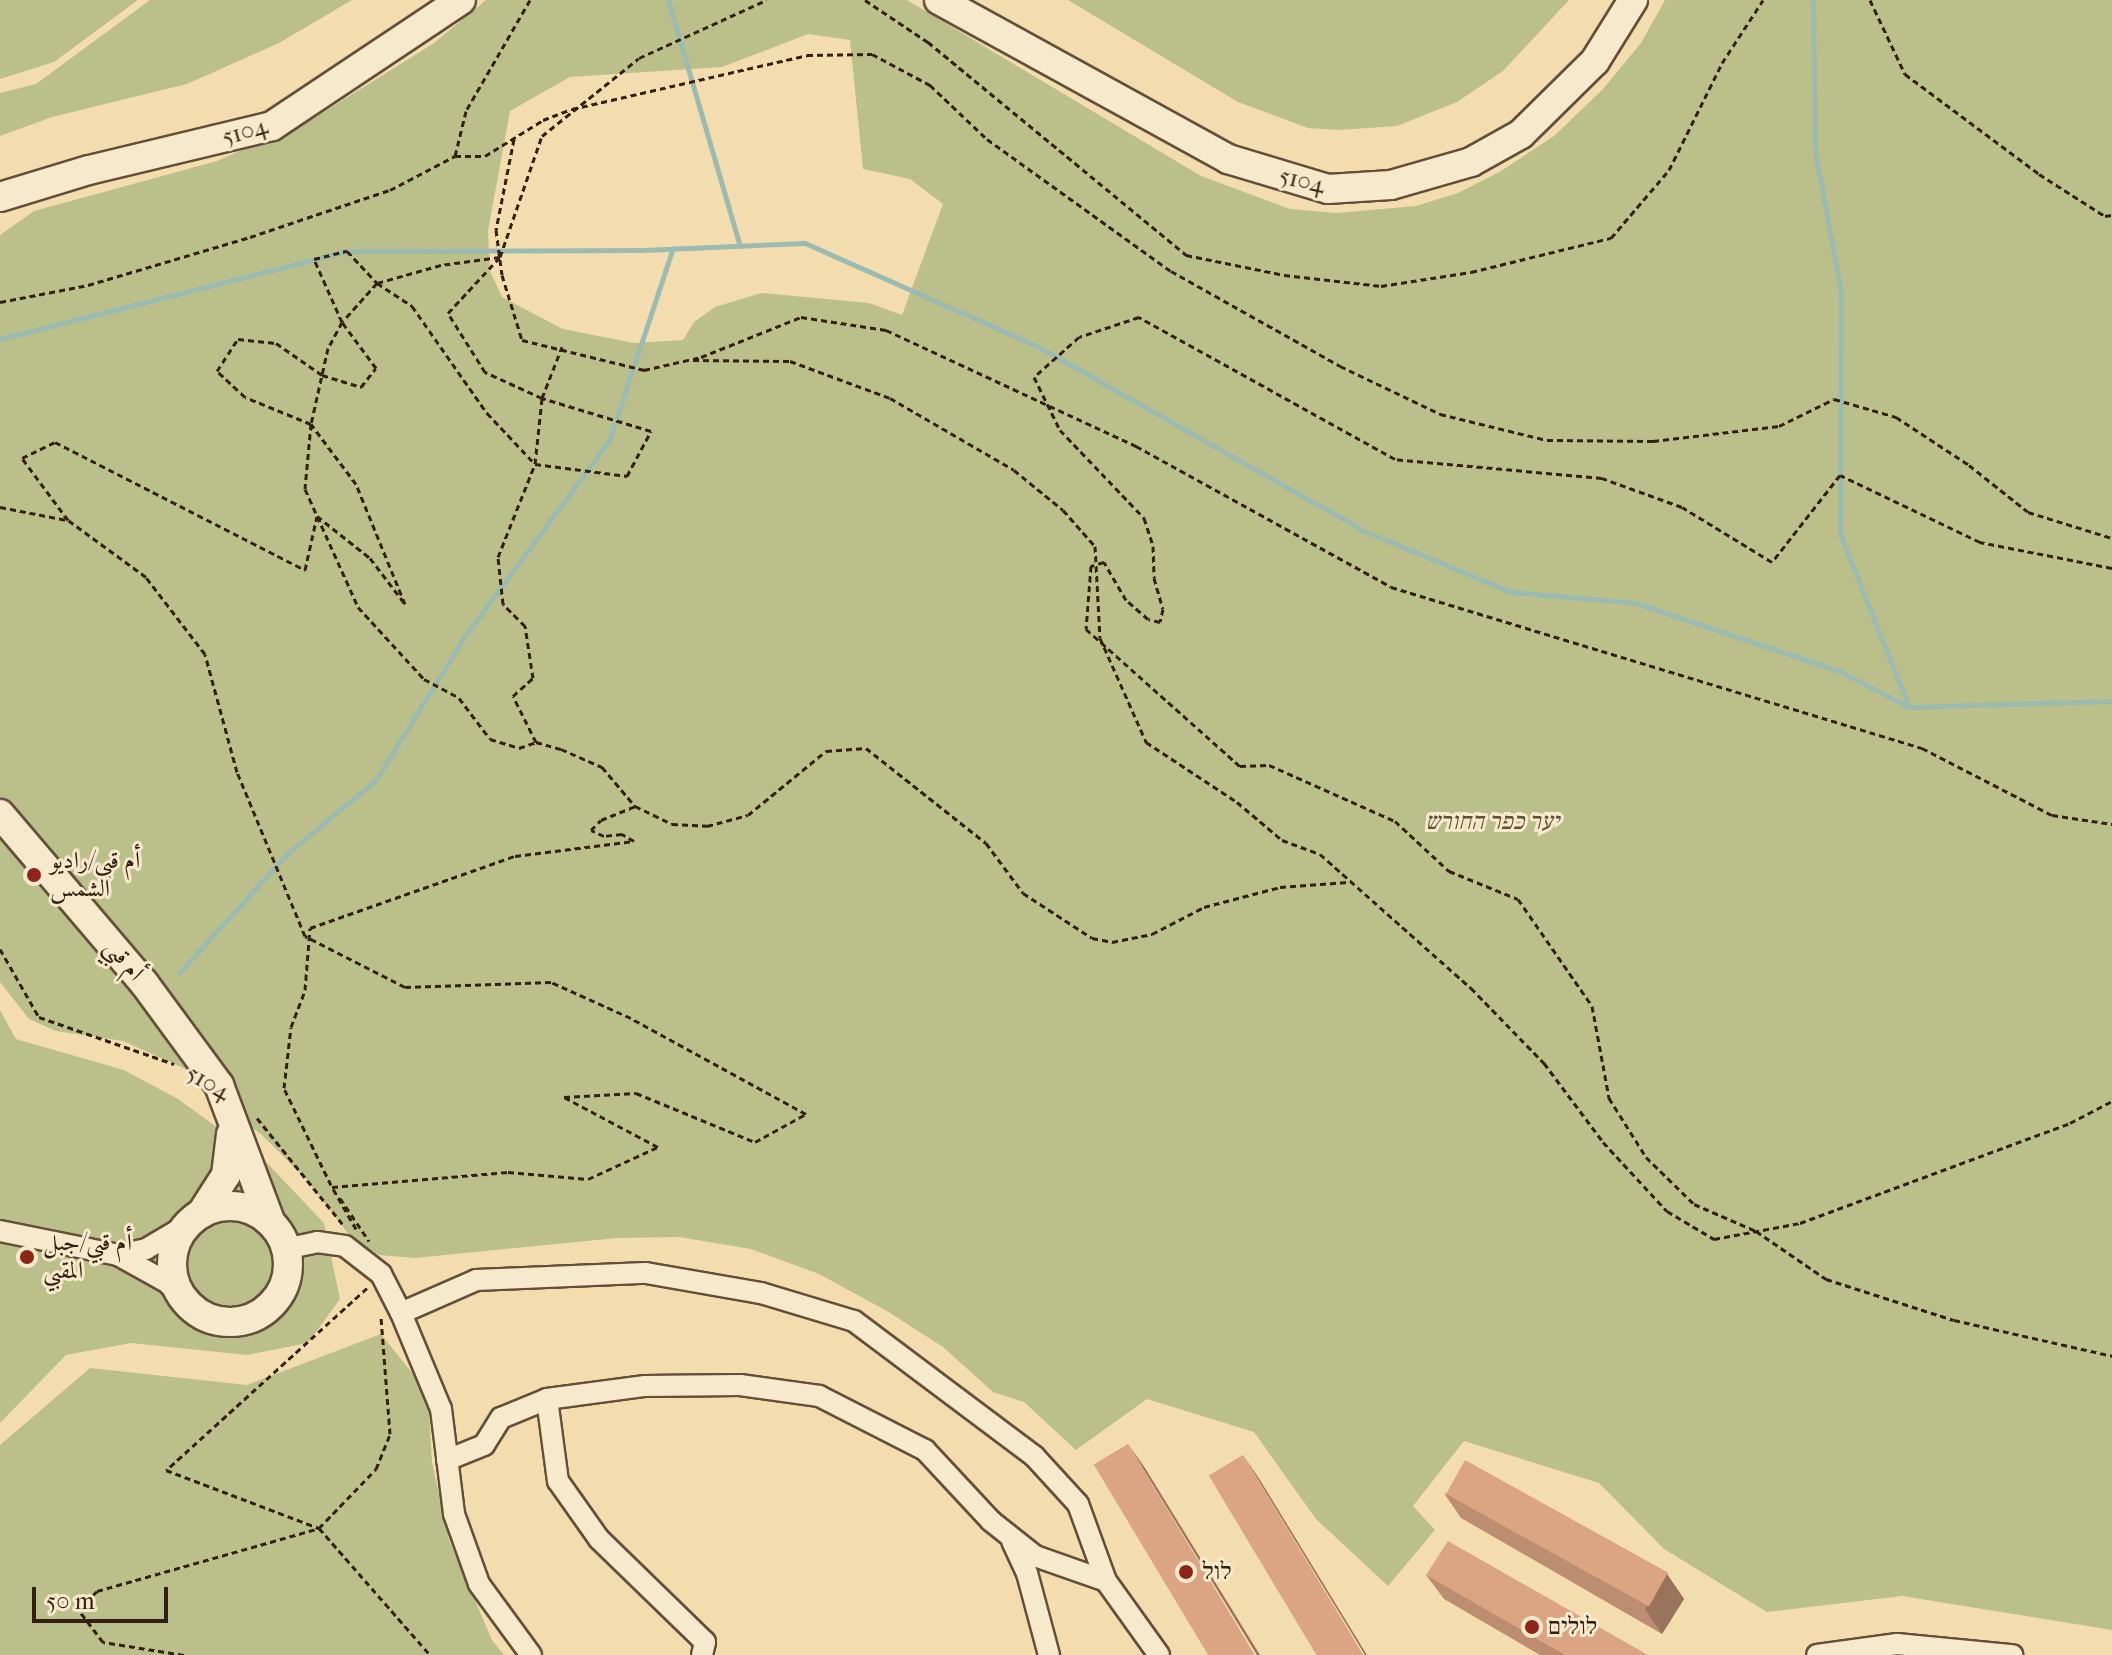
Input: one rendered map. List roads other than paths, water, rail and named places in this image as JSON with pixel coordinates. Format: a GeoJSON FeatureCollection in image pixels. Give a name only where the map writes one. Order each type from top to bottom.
{"type":"FeatureCollection","features":[{"type":"Feature","properties":{"kind":"street","name":"5104"},"geometry":{"type":"LineString","coordinates":[[0,197],[89,170],[272,126],[461,0]]}},
{"type":"Feature","properties":{"kind":"street","name":"5104"},"geometry":{"type":"LineString","coordinates":[[939,0],[1228,159],[1328,189],[1391,185],[1471,162],[1521,134],[1595,61],[1633,0]]}},
{"type":"Feature","properties":{"kind":"street","name":"أم قبي"},"geometry":{"type":"LineString","coordinates":[[0,814],[144,983],[242,1116],[270,1221]]}},
{"type":"Feature","properties":{"kind":"street","name":"أم قبي"},"geometry":{"type":"LineString","coordinates":[[118,1255],[146,1249],[193,1220],[226,1175],[242,1116]]}},
{"type":"Feature","properties":{"kind":"street"},"geometry":{"type":"LineString","coordinates":[[232,1205],[270,1221],[285,1249],[287,1277],[279,1296],[250,1319],[210,1320],[185,1302],[171,1264],[193,1220],[232,1205]]}},
{"type":"Feature","properties":{"kind":"street","name":"أم قبي"},"geometry":{"type":"LineString","coordinates":[[0,1231],[118,1255],[168,1283],[185,1302]]}},
{"type":"Feature","properties":{"kind":"street"},"geometry":{"type":"LineString","coordinates":[[285,1249],[317,1242],[345,1246],[381,1274],[401,1313],[441,1409],[454,1514],[479,1584],[531,1655]]}},
{"type":"Feature","properties":{"kind":"street"},"geometry":{"type":"LineString","coordinates":[[401,1313],[476,1280],[646,1273],[761,1293],[854,1321],[1034,1456],[1078,1504],[1106,1581],[1159,1655]]}},
{"type":"Feature","properties":{"kind":"street"},"geometry":{"type":"LineString","coordinates":[[447,1460],[484,1445],[501,1418],[547,1399],[676,1385],[740,1385],[819,1396],[925,1450],[1010,1537],[1035,1556],[1106,1581]]}},
{"type":"Feature","properties":{"kind":"street"},"geometry":{"type":"LineString","coordinates":[[547,1399],[558,1481],[599,1539],[705,1642],[702,1655]]}},
{"type":"Feature","properties":{"kind":"street"},"geometry":{"type":"LineString","coordinates":[[1010,1537],[1027,1573],[1049,1655]]}},
{"type":"Feature","properties":{"kind":"street"},"geometry":{"type":"LineString","coordinates":[[1817,1655],[1897,1644],[2012,1655]]}},
{"type":"Feature","properties":{"kind":"waterway"},"geometry":{"type":"LineString","coordinates":[[668,0],[739,243]]}},
{"type":"Feature","properties":{"kind":"waterway"},"geometry":{"type":"LineString","coordinates":[[1813,0],[1815,151],[1841,293],[1840,534],[1909,707]]}},
{"type":"Feature","properties":{"kind":"waterway"},"geometry":{"type":"LineString","coordinates":[[0,339],[347,251],[643,250],[805,243],[1039,347],[1362,530],[1511,592],[1636,603],[1839,671],[1909,707],[2112,701]]}},
{"type":"Feature","properties":{"kind":"waterway"},"geometry":{"type":"LineString","coordinates":[[179,973],[288,853],[376,780],[465,636],[609,441],[673,248]]}},
{"type":"Feature","properties":{"kind":"place","name":"أم قبي/راديو الشمس"},"geometry":{"type":"Point","coordinates":[34,875]}},
{"type":"Feature","properties":{"kind":"place","name":"أم قبي/جبل المقبي"},"geometry":{"type":"Point","coordinates":[27,1257]}},
{"type":"Feature","properties":{"kind":"place","name":"לול"},"geometry":{"type":"Point","coordinates":[1186,1572]}},
{"type":"Feature","properties":{"kind":"place","name":"לולים"},"geometry":{"type":"Point","coordinates":[1532,1627]}},
{"type":"Feature","properties":{"kind":"park label","name":"יער כפר החורש"},"geometry":{"type":"Point","coordinates":[1492,822]}}]}
